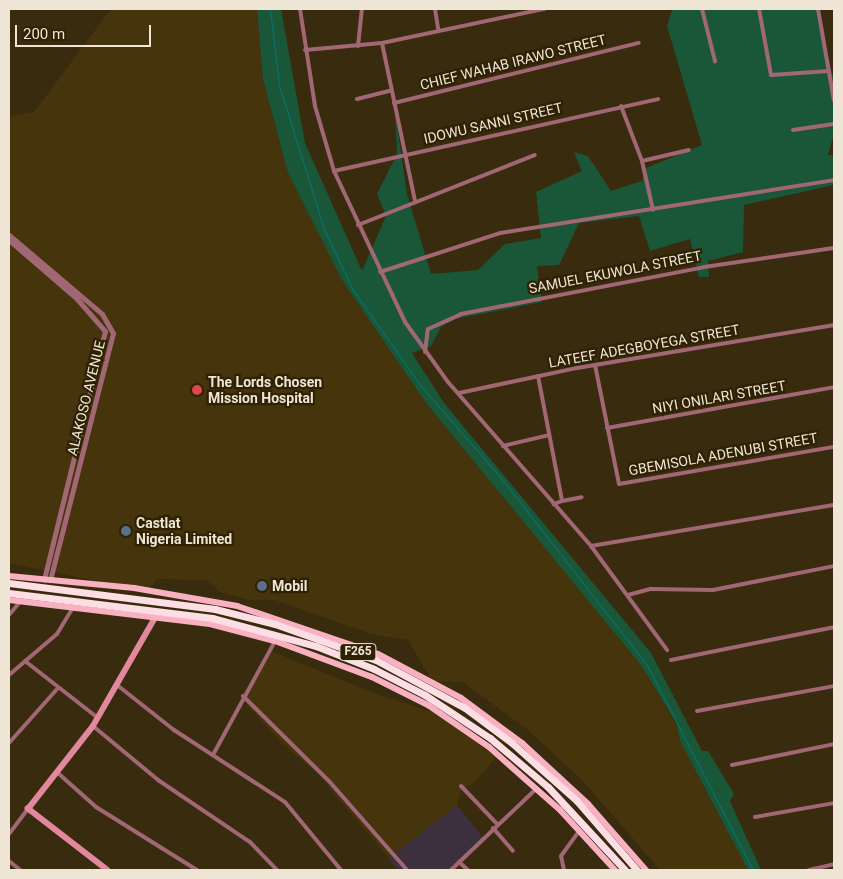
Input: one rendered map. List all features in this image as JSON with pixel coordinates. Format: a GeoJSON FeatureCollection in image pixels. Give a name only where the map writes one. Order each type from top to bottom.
{"type":"FeatureCollection","features":[{"type":"Feature","properties":{"kind":"highway","name":"F265"},"geometry":{"type":"LineString","coordinates":[[9,583],[134,592],[252,618],[377,657],[465,708],[512,744],[576,801],[637,870]]}},
{"type":"Feature","properties":{"kind":"highway","name":"F265"},"geometry":{"type":"LineString","coordinates":[[9,592],[175,611],[267,635],[374,669],[449,710],[548,788],[625,870]]}},
{"type":"Feature","properties":{"kind":"main road"},"geometry":{"type":"LineString","coordinates":[[9,576],[134,592]]}},
{"type":"Feature","properties":{"kind":"main road"},"geometry":{"type":"LineString","coordinates":[[9,600],[156,616],[267,635],[275,641],[407,694],[460,725],[537,788],[580,830],[615,870]]}},
{"type":"Feature","properties":{"kind":"main road"},"geometry":{"type":"LineString","coordinates":[[107,870],[28,809],[59,774],[93,726],[156,616]]}},
{"type":"Feature","properties":{"kind":"main road"},"geometry":{"type":"LineString","coordinates":[[377,657],[461,698],[516,738],[588,804],[646,870]]}},
{"type":"Feature","properties":{"kind":"street"},"geometry":{"type":"LineString","coordinates":[[300,9],[315,106],[334,171],[380,272],[425,352],[503,446],[591,546],[667,650]]}},
{"type":"Feature","properties":{"kind":"street"},"geometry":{"type":"LineString","coordinates":[[358,46],[362,9]]}},
{"type":"Feature","properties":{"kind":"street"},"geometry":{"type":"LineString","coordinates":[[435,9],[438,29]]}},
{"type":"Feature","properties":{"kind":"street"},"geometry":{"type":"LineString","coordinates":[[305,50],[382,43],[438,29],[544,9]]}},
{"type":"Feature","properties":{"kind":"street"},"geometry":{"type":"LineString","coordinates":[[702,9],[715,61]]}},
{"type":"Feature","properties":{"kind":"street"},"geometry":{"type":"LineString","coordinates":[[759,9],[771,75],[829,71]]}},
{"type":"Feature","properties":{"kind":"street"},"geometry":{"type":"LineString","coordinates":[[818,9],[834,101]]}},
{"type":"Feature","properties":{"kind":"street"},"geometry":{"type":"LineString","coordinates":[[382,43],[390,91],[414,201]]}},
{"type":"Feature","properties":{"kind":"street","name":"CHIEF WAHAB IRAWO STREET"},"geometry":{"type":"LineString","coordinates":[[394,103],[638,43]]}},
{"type":"Feature","properties":{"kind":"street"},"geometry":{"type":"LineString","coordinates":[[357,99],[390,91]]}},
{"type":"Feature","properties":{"kind":"street","name":"IDOWU SANNI STREET"},"geometry":{"type":"LineString","coordinates":[[334,171],[403,154],[658,99]]}},
{"type":"Feature","properties":{"kind":"street"},"geometry":{"type":"LineString","coordinates":[[620,106],[642,162],[653,210]]}},
{"type":"Feature","properties":{"kind":"street"},"geometry":{"type":"LineString","coordinates":[[793,130],[834,124]]}},
{"type":"Feature","properties":{"kind":"street"},"geometry":{"type":"LineString","coordinates":[[642,162],[689,150]]}},
{"type":"Feature","properties":{"kind":"street"},"geometry":{"type":"LineString","coordinates":[[358,224],[414,201],[536,156]]}},
{"type":"Feature","properties":{"kind":"street"},"geometry":{"type":"LineString","coordinates":[[380,272],[500,233],[700,204],[834,180]]}},
{"type":"Feature","properties":{"kind":"street","name":"ALAKOSO AVENUE"},"geometry":{"type":"LineString","coordinates":[[9,234],[102,314],[113,332],[47,580]]}},
{"type":"Feature","properties":{"kind":"street","name":"ALAKOSO AVENUE"},"geometry":{"type":"LineString","coordinates":[[9,240],[77,299],[105,331],[47,580]]}},
{"type":"Feature","properties":{"kind":"street","name":"SAMUEL EKUWOLA STREET"},"geometry":{"type":"LineString","coordinates":[[425,352],[428,329],[461,314],[704,266],[834,248]]}},
{"type":"Feature","properties":{"kind":"street","name":"LATEEF ADEGBOYEGA STREET"},"geometry":{"type":"LineString","coordinates":[[459,393],[595,365],[834,325]]}},
{"type":"Feature","properties":{"kind":"street"},"geometry":{"type":"LineString","coordinates":[[595,365],[607,428]]}},
{"type":"Feature","properties":{"kind":"street"},"geometry":{"type":"LineString","coordinates":[[538,376],[562,501]]}},
{"type":"Feature","properties":{"kind":"street","name":"NIYI ONILARI STREET"},"geometry":{"type":"LineString","coordinates":[[607,428],[834,387]]}},
{"type":"Feature","properties":{"kind":"street","name":"GBEMISOLA ADENUBI STREET"},"geometry":{"type":"LineString","coordinates":[[607,428],[616,483],[834,447]]}},
{"type":"Feature","properties":{"kind":"street"},"geometry":{"type":"LineString","coordinates":[[503,446],[549,435]]}},
{"type":"Feature","properties":{"kind":"street"},"geometry":{"type":"LineString","coordinates":[[554,504],[582,497]]}},
{"type":"Feature","properties":{"kind":"street"},"geometry":{"type":"LineString","coordinates":[[591,546],[834,505]]}},
{"type":"Feature","properties":{"kind":"street"},"geometry":{"type":"LineString","coordinates":[[628,595],[651,589],[713,590],[834,566]]}},
{"type":"Feature","properties":{"kind":"street"},"geometry":{"type":"LineString","coordinates":[[9,616],[20,602]]}},
{"type":"Feature","properties":{"kind":"street"},"geometry":{"type":"LineString","coordinates":[[9,675],[62,630],[73,607]]}},
{"type":"Feature","properties":{"kind":"street"},"geometry":{"type":"LineString","coordinates":[[671,660],[834,627]]}},
{"type":"Feature","properties":{"kind":"street"},"geometry":{"type":"LineString","coordinates":[[214,753],[243,696],[275,641]]}},
{"type":"Feature","properties":{"kind":"street"},"geometry":{"type":"LineString","coordinates":[[25,661],[98,718]]}},
{"type":"Feature","properties":{"kind":"street"},"geometry":{"type":"LineString","coordinates":[[117,685],[174,730],[214,753],[285,802],[341,870]]}},
{"type":"Feature","properties":{"kind":"street"},"geometry":{"type":"LineString","coordinates":[[697,712],[834,686]]}},
{"type":"Feature","properties":{"kind":"street"},"geometry":{"type":"LineString","coordinates":[[9,744],[58,688]]}},
{"type":"Feature","properties":{"kind":"street"},"geometry":{"type":"LineString","coordinates":[[243,696],[329,780],[407,870]]}},
{"type":"Feature","properties":{"kind":"street"},"geometry":{"type":"LineString","coordinates":[[93,726],[158,780],[250,842],[277,870]]}},
{"type":"Feature","properties":{"kind":"street"},"geometry":{"type":"LineString","coordinates":[[732,765],[834,744]]}},
{"type":"Feature","properties":{"kind":"street"},"geometry":{"type":"LineString","coordinates":[[59,774],[96,807],[197,870]]}},
{"type":"Feature","properties":{"kind":"street"},"geometry":{"type":"LineString","coordinates":[[461,786],[497,824]]}},
{"type":"Feature","properties":{"kind":"street"},"geometry":{"type":"LineString","coordinates":[[451,870],[497,824],[537,788]]}},
{"type":"Feature","properties":{"kind":"street"},"geometry":{"type":"LineString","coordinates":[[755,817],[834,803]]}},
{"type":"Feature","properties":{"kind":"street"},"geometry":{"type":"LineString","coordinates":[[9,834],[28,809]]}},
{"type":"Feature","properties":{"kind":"street"},"geometry":{"type":"LineString","coordinates":[[493,828],[514,851]]}},
{"type":"Feature","properties":{"kind":"street"},"geometry":{"type":"LineString","coordinates":[[564,870],[561,856],[580,830]]}},
{"type":"Feature","properties":{"kind":"street"},"geometry":{"type":"LineString","coordinates":[[9,861],[20,870]]}},
{"type":"Feature","properties":{"kind":"street"},"geometry":{"type":"LineString","coordinates":[[459,862],[468,870]]}},
{"type":"Feature","properties":{"kind":"street"},"geometry":{"type":"LineString","coordinates":[[809,870],[834,864]]}},
{"type":"Feature","properties":{"kind":"shaded area"},"geometry":{"type":"Polygon","coordinates":[[[111,9],[257,9],[263,79],[288,173],[342,280],[426,403],[640,664],[676,723],[680,741],[748,870],[660,870],[583,781],[528,730],[463,682],[432,681],[408,640],[371,634],[275,600],[251,600],[220,592],[206,580],[157,579],[147,591],[9,563],[9,116],[34,112],[111,9]]]}},
{"type":"Feature","properties":{"kind":"shaded area"},"geometry":{"type":"Polygon","coordinates":[[[269,650],[376,694],[438,714],[496,757],[474,783],[461,790],[457,805],[389,858],[318,774],[283,744],[244,701],[269,650]]]}},
{"type":"Feature","properties":{"kind":"shaded area"},"geometry":{"type":"Polygon","coordinates":[[[457,805],[484,839],[454,870],[399,870],[391,863],[389,858],[457,805]]]}},
{"type":"Feature","properties":{"kind":"green space"},"geometry":{"type":"Polygon","coordinates":[[[257,9],[281,9],[305,143],[362,271],[386,216],[377,194],[397,154],[395,111],[407,194],[431,274],[478,270],[505,244],[541,238],[536,192],[582,171],[574,152],[588,156],[611,191],[642,181],[646,168],[702,145],[667,26],[672,10],[817,9],[834,82],[834,133],[828,155],[834,155],[834,185],[744,205],[743,252],[708,261],[709,277],[699,277],[690,239],[650,251],[639,216],[579,223],[559,265],[537,266],[542,302],[455,319],[441,327],[431,346],[412,353],[444,403],[651,653],[702,751],[708,751],[734,794],[730,801],[761,870],[748,870],[680,741],[676,722],[640,664],[426,403],[342,280],[288,173],[263,79],[257,9]]]}},
{"type":"Feature","properties":{"kind":"waterway"},"geometry":{"type":"LineString","coordinates":[[270,9],[279,85],[324,229],[353,290],[420,385],[502,479],[647,665],[753,870]]}},
{"type":"Feature","properties":{"kind":"place","name":"The Lords Chosen Mission Hospital"},"geometry":{"type":"Point","coordinates":[197,390]}},
{"type":"Feature","properties":{"kind":"place","name":"Castlat Nigeria Limited"},"geometry":{"type":"Point","coordinates":[126,531]}},
{"type":"Feature","properties":{"kind":"place","name":"Mobil"},"geometry":{"type":"Point","coordinates":[262,586]}}]}
